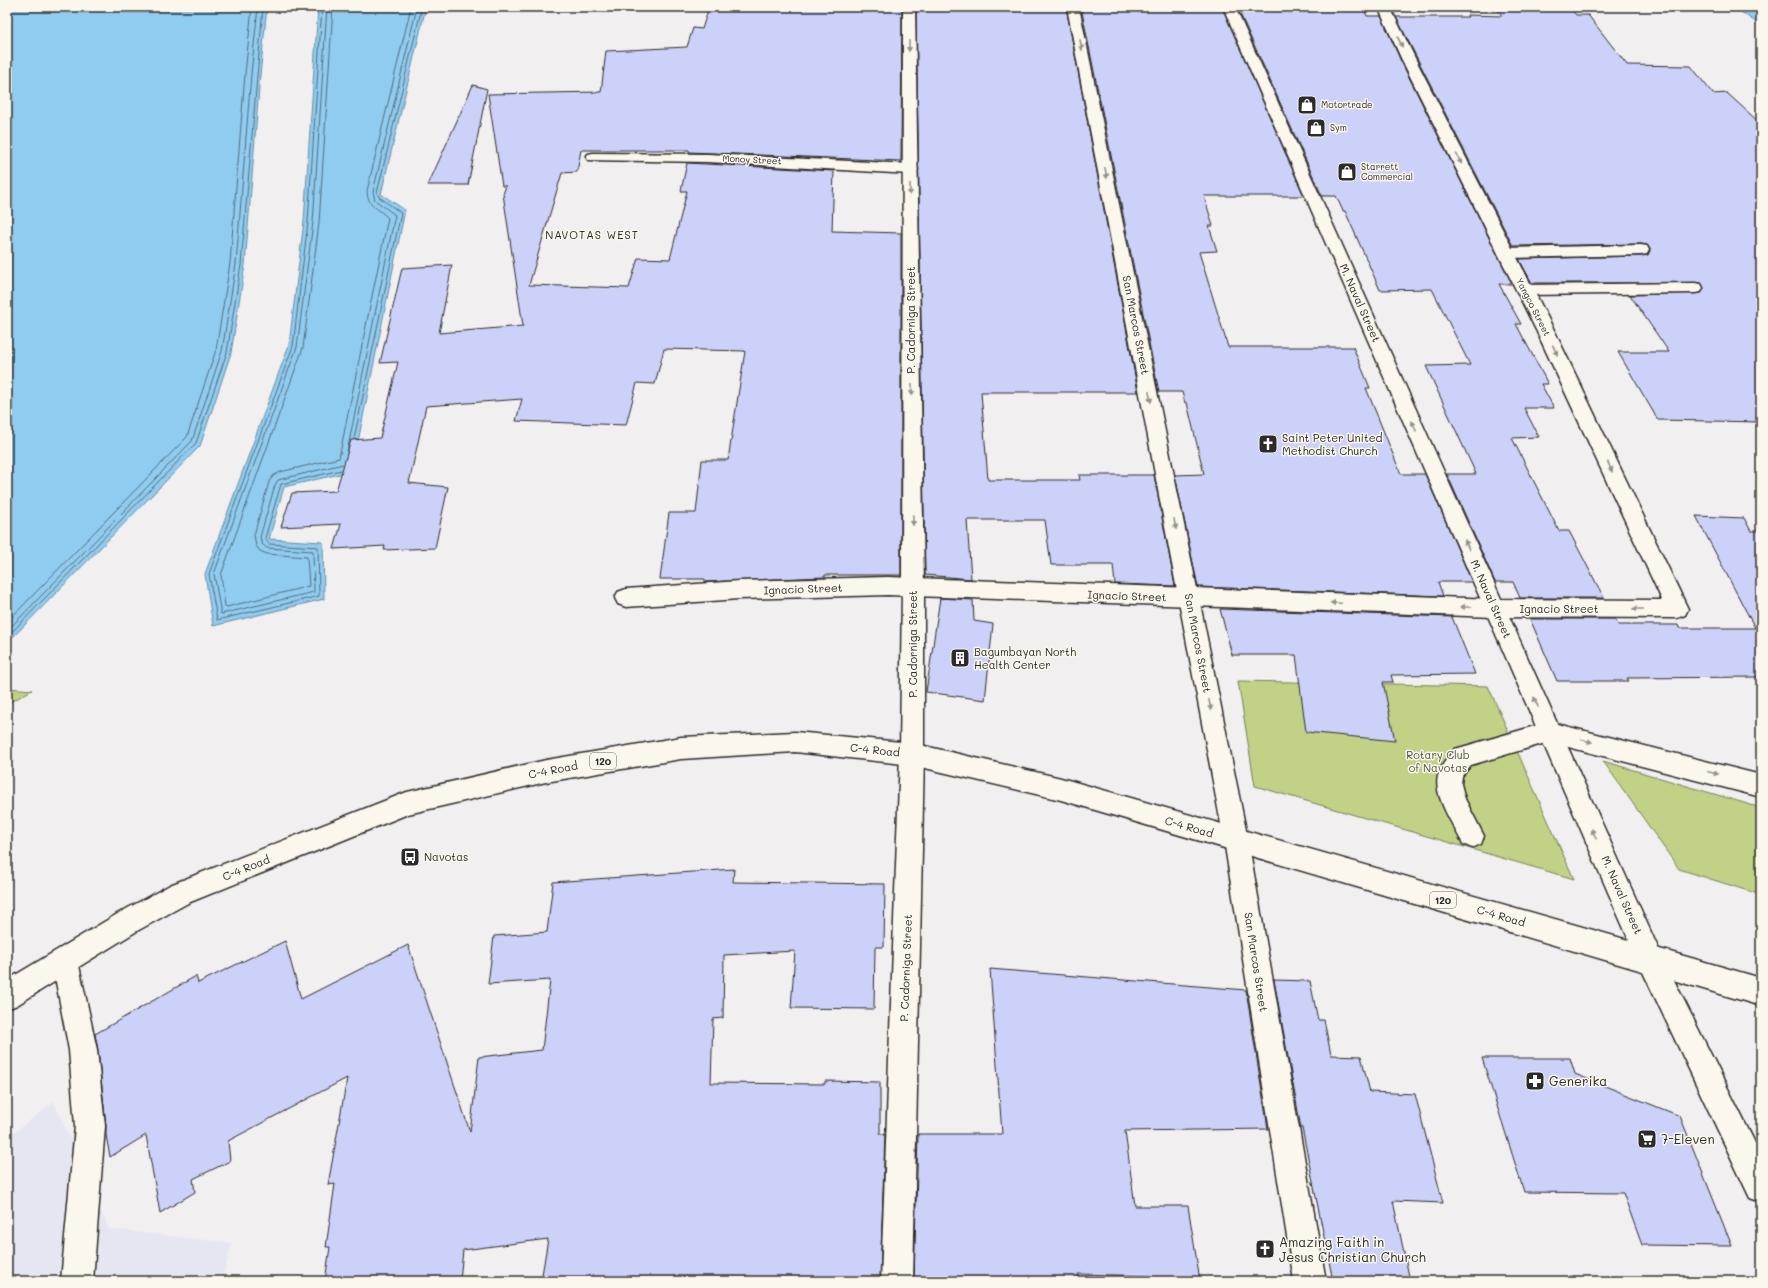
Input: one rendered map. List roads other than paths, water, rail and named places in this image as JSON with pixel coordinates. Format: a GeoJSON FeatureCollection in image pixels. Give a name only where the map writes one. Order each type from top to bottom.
{"type":"FeatureCollection","features":[{"type":"Feature","properties":{"kind":"main road","name":"P. Cadorniga Street"},"geometry":{"type":"LineString","coordinates":[[897,1281],[912,754],[913,588],[909,7]]}},
{"type":"Feature","properties":{"kind":"main road","name":"San Marcos Street"},"geometry":{"type":"LineString","coordinates":[[1073,7],[1236,840],[1310,1281]]}},
{"type":"Feature","properties":{"kind":"main road","name":"M. Naval Street"},"geometry":{"type":"LineString","coordinates":[[1229,7],[1650,959],[1761,1187]]}},
{"type":"Feature","properties":{"kind":"main road","name":"Yangco Street"},"geometry":{"type":"LineString","coordinates":[[1384,7],[1408,58],[1546,332],[1677,609]]}},
{"type":"Feature","properties":{"kind":"main road","name":"Monoy Street"},"geometry":{"type":"LineString","coordinates":[[593,157],[708,158],[910,169]]}},
{"type":"Feature","properties":{"kind":"main road"},"geometry":{"type":"LineString","coordinates":[[1506,252],[1641,250]]}},
{"type":"Feature","properties":{"kind":"main road"},"geometry":{"type":"LineString","coordinates":[[1525,290],[1695,288]]}},
{"type":"Feature","properties":{"kind":"main road","name":"Ignacio Street"},"geometry":{"type":"LineString","coordinates":[[626,598],[740,590],[888,586],[1495,608],[1677,609]]}},
{"type":"Feature","properties":{"kind":"main road"},"geometry":{"type":"LineString","coordinates":[[1472,836],[1454,800],[1451,789],[1450,776],[1456,766],[1463,757],[1549,732],[1761,786]]}},
{"type":"Feature","properties":{"kind":"main road","name":"C-4 Road"},"geometry":{"type":"LineString","coordinates":[[7,995],[128,922],[178,894],[407,803],[546,771],[682,748],[795,742],[912,754],[1061,789],[1761,992]]}},
{"type":"Feature","properties":{"kind":"main road"},"geometry":{"type":"LineString","coordinates":[[65,961],[82,1050],[90,1126],[77,1281]]}},
{"type":"Feature","properties":{"kind":"water"},"geometry":{"type":"Polygon","coordinates":[[[7,7],[267,7],[245,265],[231,353],[200,446],[9,641],[7,641],[7,7]]]}},
{"type":"Feature","properties":{"kind":"water"},"geometry":{"type":"Polygon","coordinates":[[[318,7],[426,7],[381,194],[405,210],[352,471],[284,487],[269,539],[323,542],[324,599],[213,626],[205,574],[289,345],[304,221],[318,7]]]}},
{"type":"Feature","properties":{"kind":"water"},"geometry":{"type":"Polygon","coordinates":[[[1734,7],[1761,7],[1761,26],[1734,7]]]}},
{"type":"Feature","properties":{"kind":"place","name":"Motortrade"},"geometry":{"type":"Point","coordinates":[1307,105]}},
{"type":"Feature","properties":{"kind":"place","name":"Sym"},"geometry":{"type":"Point","coordinates":[1316,128]}},
{"type":"Feature","properties":{"kind":"place","name":"Starrett Commercial"},"geometry":{"type":"Point","coordinates":[1347,172]}},
{"type":"Feature","properties":{"kind":"place","name":"Saint Peter United Methodist Church"},"geometry":{"type":"Point","coordinates":[1268,444]}},
{"type":"Feature","properties":{"kind":"place","name":"Bagumbayan North Health Center"},"geometry":{"type":"Point","coordinates":[960,658]}},
{"type":"Feature","properties":{"kind":"place","name":"Navotas"},"geometry":{"type":"Point","coordinates":[410,857]}},
{"type":"Feature","properties":{"kind":"place","name":"Generika"},"geometry":{"type":"Point","coordinates":[1535,1081]}},
{"type":"Feature","properties":{"kind":"place","name":"7-Eleven"},"geometry":{"type":"Point","coordinates":[1647,1139]}},
{"type":"Feature","properties":{"kind":"place","name":"Amazing Faith in Jesus Christian Church"},"geometry":{"type":"Point","coordinates":[1265,1249]}},
{"type":"Feature","properties":{"kind":"district","name":"NAVOTAS WEST"},"geometry":{"type":"Point","coordinates":[592,235]}},
{"type":"Feature","properties":{"kind":"park label","name":"Rotary Club of Navotas"},"geometry":{"type":"Point","coordinates":[1438,761]}}]}
